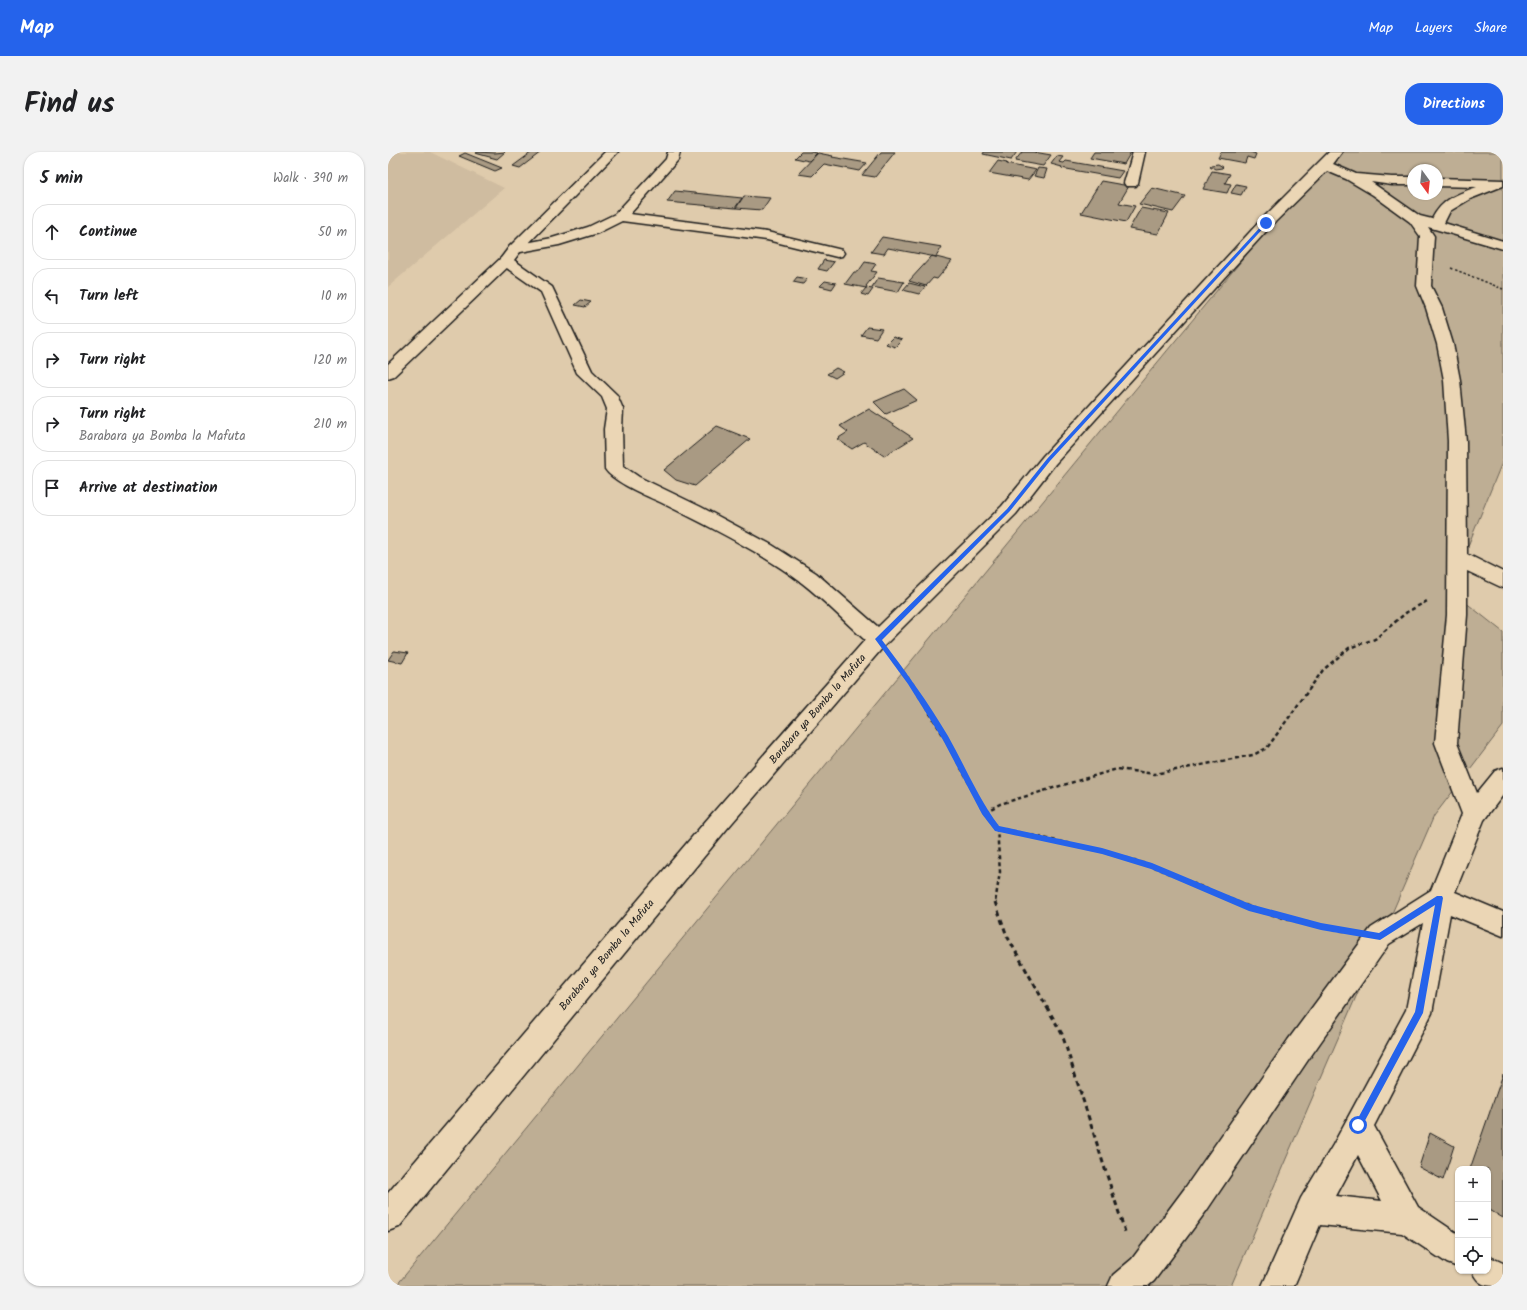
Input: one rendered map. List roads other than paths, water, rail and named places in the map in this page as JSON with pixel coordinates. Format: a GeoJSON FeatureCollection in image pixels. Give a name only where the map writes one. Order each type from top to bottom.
{"type":"FeatureCollection","features":[{"type":"Feature","properties":{"kind":"main road"},"geometry":{"type":"LineString","coordinates":[[388,373],[510,255],[612,152]]}},
{"type":"Feature","properties":{"kind":"main road"},"geometry":{"type":"LineString","coordinates":[[510,255],[593,230],[620,217],[672,160],[674,152]]}},
{"type":"Feature","properties":{"kind":"main road"},"geometry":{"type":"LineString","coordinates":[[1132,183],[1139,152]]}},
{"type":"Feature","properties":{"kind":"main road"},"geometry":{"type":"LineString","coordinates":[[1331,159],[1351,176],[1414,219],[1427,236],[1424,286],[1434,308],[1445,344],[1452,380],[1457,441],[1458,588],[1446,743],[1474,814]]}},
{"type":"Feature","properties":{"kind":"main road","name":"Barabara ya Bomba la Mafuta"},"geometry":{"type":"LineString","coordinates":[[388,1216],[718,822],[878,639],[1008,510],[1049,460],[1250,240],[1331,159]]}},
{"type":"Feature","properties":{"kind":"main road"},"geometry":{"type":"LineString","coordinates":[[1351,176],[1392,181],[1407,181]]}},
{"type":"Feature","properties":{"kind":"main road"},"geometry":{"type":"LineString","coordinates":[[1443,182],[1501,183]]}},
{"type":"Feature","properties":{"kind":"main road"},"geometry":{"type":"LineString","coordinates":[[1436,224],[1444,209],[1465,196],[1501,183]]}},
{"type":"Feature","properties":{"kind":"main road"},"geometry":{"type":"LineString","coordinates":[[620,217],[767,236],[837,253]]}},
{"type":"Feature","properties":{"kind":"main road"},"geometry":{"type":"LineString","coordinates":[[1414,219],[1436,224],[1482,240],[1503,245]]}},
{"type":"Feature","properties":{"kind":"main road"},"geometry":{"type":"LineString","coordinates":[[510,255],[547,290],[585,373],[609,395],[615,409],[613,429],[614,469],[633,481],[701,514],[765,550],[809,578],[878,639]]}},
{"type":"Feature","properties":{"kind":"main road"},"geometry":{"type":"LineString","coordinates":[[1458,558],[1503,581]]}},
{"type":"Feature","properties":{"kind":"main road"},"geometry":{"type":"LineString","coordinates":[[1278,1286],[1312,1209],[1419,1013],[1440,898],[1474,814],[1503,778]]}},
{"type":"Feature","properties":{"kind":"main road"},"geometry":{"type":"LineString","coordinates":[[1440,898],[1503,924]]}},
{"type":"Feature","properties":{"kind":"main road"},"geometry":{"type":"LineString","coordinates":[[1133,1278],[1196,1199],[1298,1050],[1380,936],[1440,898]]}},
{"type":"Feature","properties":{"kind":"main road"},"geometry":{"type":"LineString","coordinates":[[1358,1125],[1407,1218]]}},
{"type":"Feature","properties":{"kind":"main road"},"geometry":{"type":"LineString","coordinates":[[1312,1209],[1407,1218],[1455,1250]]}},
{"type":"Feature","properties":{"kind":"main road"},"geometry":{"type":"LineString","coordinates":[[1491,1273],[1503,1281]]}}]}
